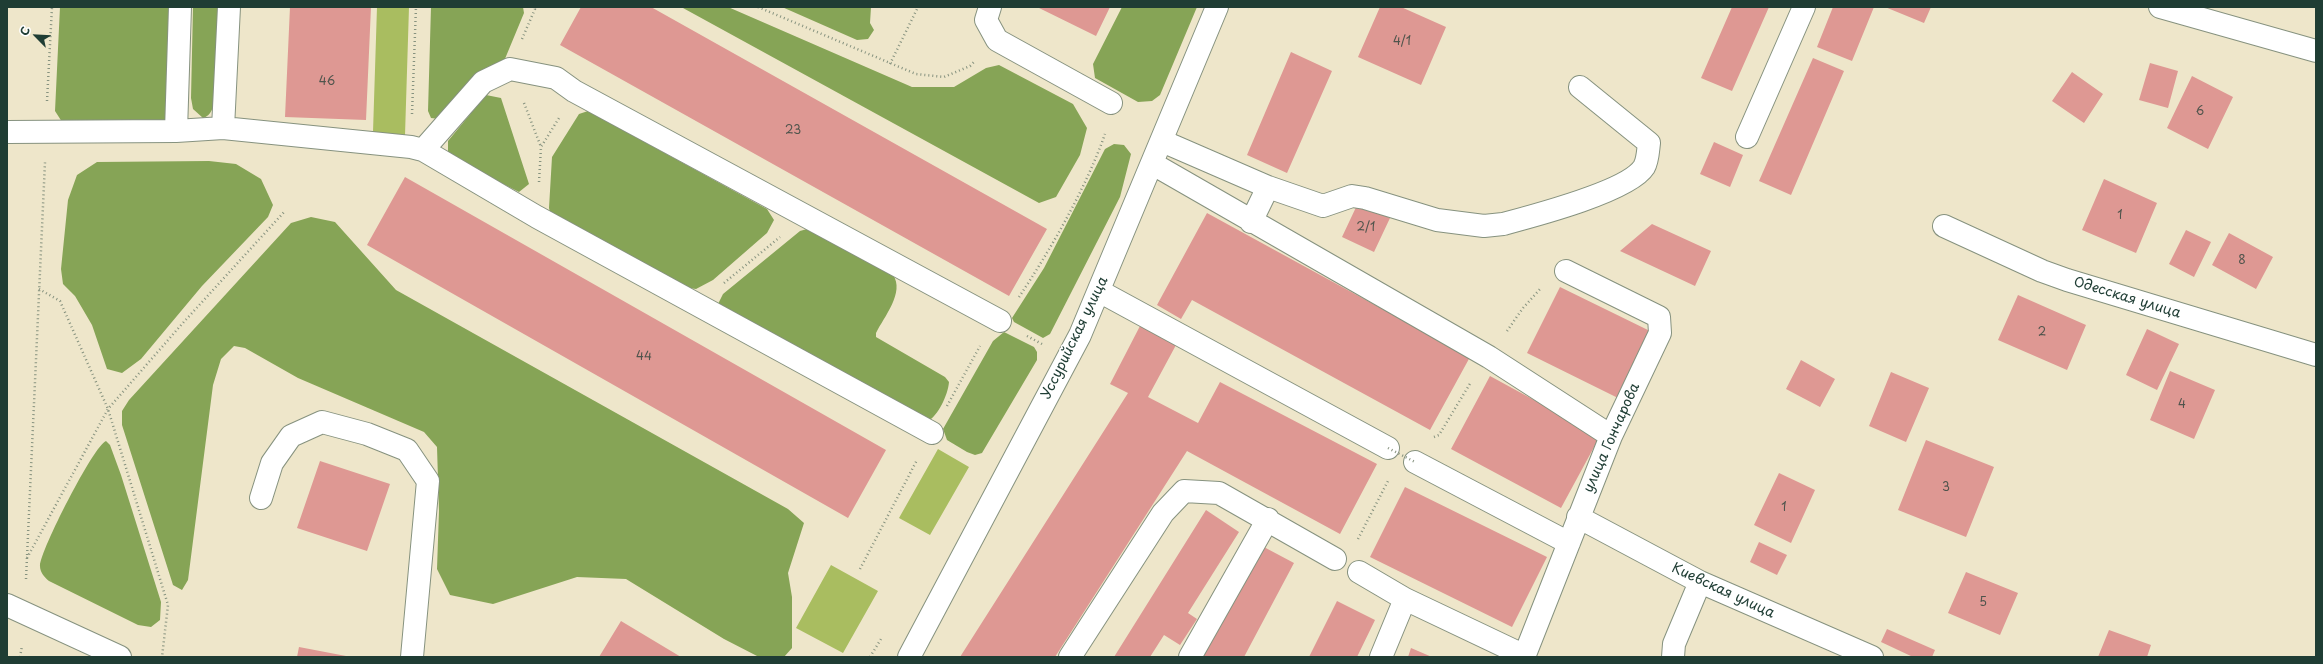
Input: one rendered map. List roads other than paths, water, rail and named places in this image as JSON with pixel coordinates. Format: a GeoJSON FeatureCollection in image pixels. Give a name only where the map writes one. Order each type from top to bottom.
{"type":"FeatureCollection","features":[{"type":"Feature","properties":{"kind":"street"},"geometry":{"type":"LineString","coordinates":[[176,131],[180,7]]}},
{"type":"Feature","properties":{"kind":"street"},"geometry":{"type":"LineString","coordinates":[[223,128],[229,7]]}},
{"type":"Feature","properties":{"kind":"street"},"geometry":{"type":"LineString","coordinates":[[990,7],[986,20],[996,40],[1111,103]]}},
{"type":"Feature","properties":{"kind":"street","name":"Уссурийская улица"},"geometry":{"type":"LineString","coordinates":[[909,657],[1080,335],[1153,164],[1217,7]]}},
{"type":"Feature","properties":{"kind":"street"},"geometry":{"type":"LineString","coordinates":[[1747,137],[1804,7]]}},
{"type":"Feature","properties":{"kind":"street"},"geometry":{"type":"LineString","coordinates":[[2160,7],[2316,51]]}},
{"type":"Feature","properties":{"kind":"street"},"geometry":{"type":"LineString","coordinates":[[417,148],[483,82],[510,69],[556,78],[574,91],[1000,321]]}},
{"type":"Feature","properties":{"kind":"street"},"geometry":{"type":"LineString","coordinates":[[1162,141],[1268,187],[1324,206],[1352,196],[1365,198],[1437,220],[1484,226],[1503,224],[1618,188],[1635,177],[1644,166],[1649,143],[1580,87]]}},
{"type":"Feature","properties":{"kind":"street"},"geometry":{"type":"LineString","coordinates":[[7,132],[46,133],[176,131],[223,128],[417,148],[536,217],[932,433]]}},
{"type":"Feature","properties":{"kind":"street"},"geometry":{"type":"LineString","coordinates":[[1153,164],[1251,222],[1489,357],[1611,436]]}},
{"type":"Feature","properties":{"kind":"street"},"geometry":{"type":"LineString","coordinates":[[1251,222],[1268,187]]}},
{"type":"Feature","properties":{"kind":"street","name":"Одесская улица"},"geometry":{"type":"LineString","coordinates":[[1944,226],[2042,271],[2067,280],[2316,355]]}},
{"type":"Feature","properties":{"kind":"street","name":"улица Гончарова"},"geometry":{"type":"LineString","coordinates":[[1524,656],[1611,436],[1660,332],[1660,317],[1566,271]]}},
{"type":"Feature","properties":{"kind":"street"},"geometry":{"type":"LineString","coordinates":[[1099,291],[1569,543]]}},
{"type":"Feature","properties":{"kind":"street"},"geometry":{"type":"LineString","coordinates":[[261,498],[272,463],[291,436],[322,422],[367,434],[407,450],[428,481],[412,657]]}},
{"type":"Feature","properties":{"kind":"street"},"geometry":{"type":"LineString","coordinates":[[1070,657],[1163,513],[1184,491],[1219,493],[1334,559]]}},
{"type":"Feature","properties":{"kind":"street","name":"Киевская улица"},"geometry":{"type":"LineString","coordinates":[[1578,517],[1700,582],[1872,657]]}},
{"type":"Feature","properties":{"kind":"street"},"geometry":{"type":"LineString","coordinates":[[1190,657],[1268,520]]}},
{"type":"Feature","properties":{"kind":"street"},"geometry":{"type":"LineString","coordinates":[[1359,572],[1405,599],[1524,656]]}},
{"type":"Feature","properties":{"kind":"street"},"geometry":{"type":"LineString","coordinates":[[1673,657],[1674,644],[1700,582]]}},
{"type":"Feature","properties":{"kind":"street"},"geometry":{"type":"LineString","coordinates":[[1381,657],[1405,599]]}},
{"type":"Feature","properties":{"kind":"street"},"geometry":{"type":"LineString","coordinates":[[16,610],[120,657]]}}]}
